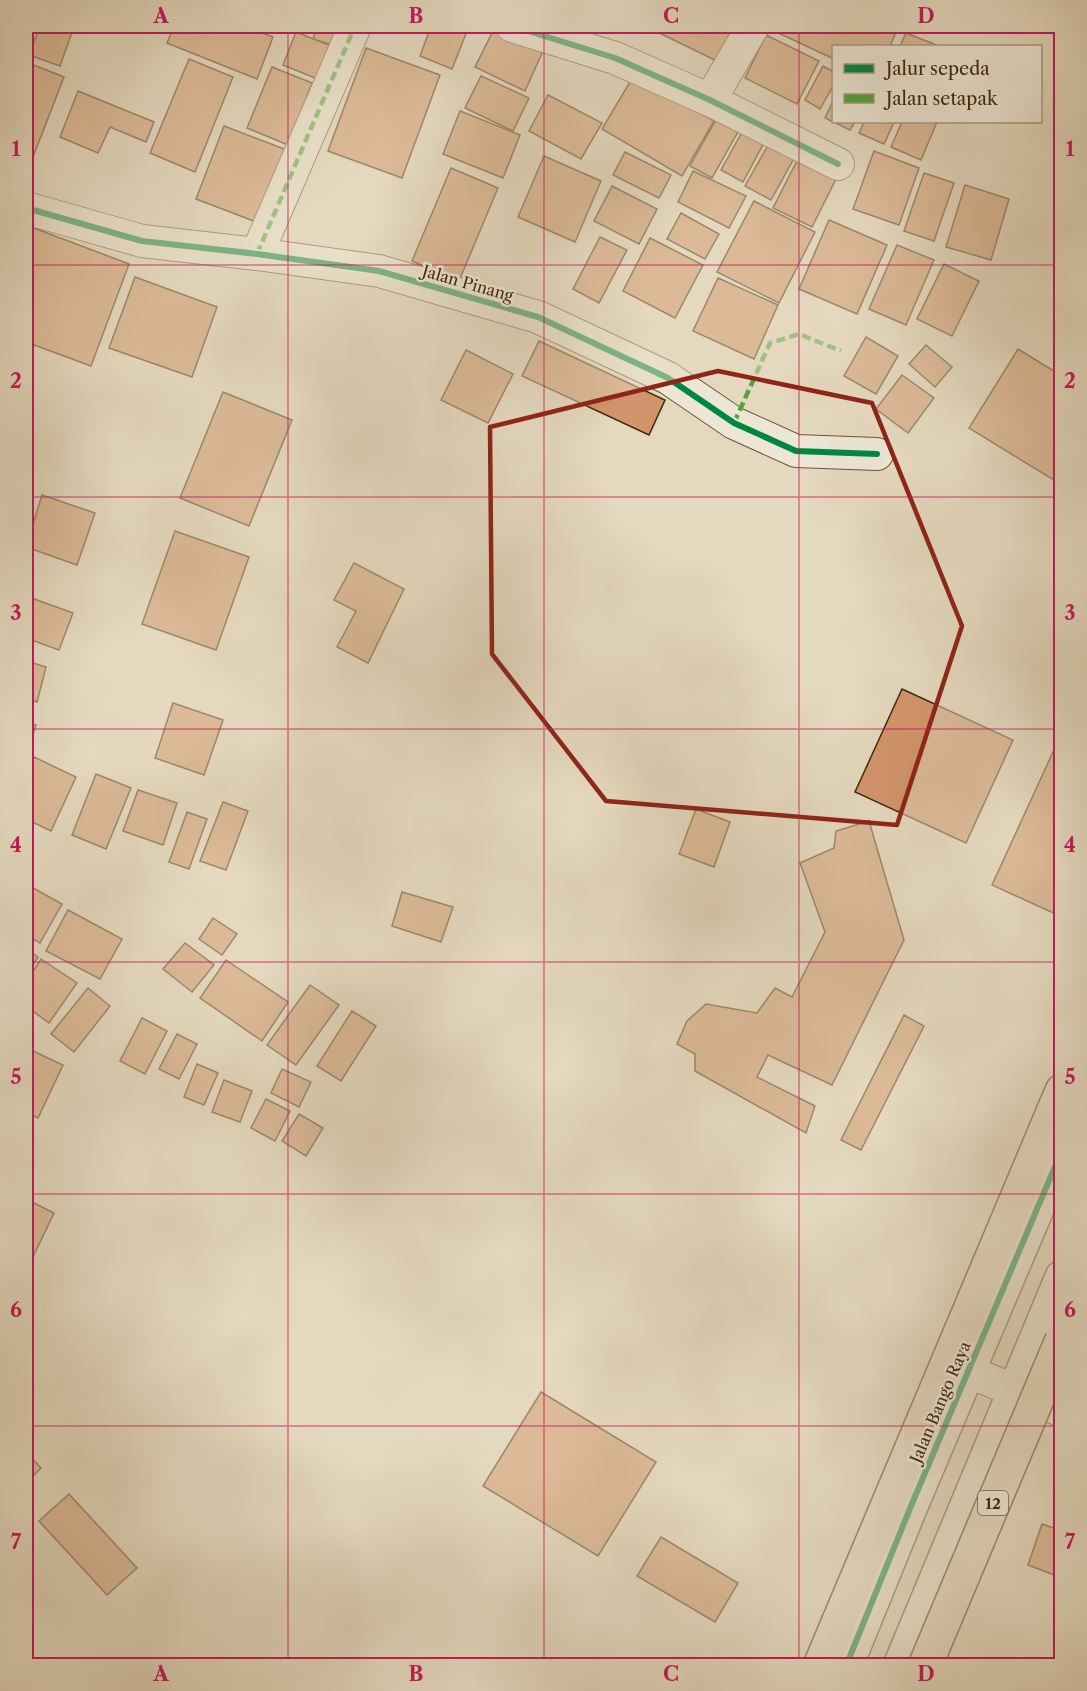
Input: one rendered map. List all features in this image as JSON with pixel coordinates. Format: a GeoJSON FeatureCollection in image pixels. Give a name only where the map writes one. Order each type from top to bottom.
{"type":"FeatureCollection","features":[{"type":"Feature","properties":{"kind":"highway"},"geometry":{"type":"LineString","coordinates":[[820,1665],[1062,1091]]}},
{"type":"Feature","properties":{"kind":"highway","name":"12"},"geometry":{"type":"LineString","coordinates":[[925,1665],[1062,1340]]}},
{"type":"Feature","properties":{"kind":"street"},"geometry":{"type":"LineString","coordinates":[[257,254],[355,26]]}},
{"type":"Feature","properties":{"kind":"street"},"geometry":{"type":"LineString","coordinates":[[512,26],[615,58],[710,100],[837,164]]}},
{"type":"Feature","properties":{"kind":"street"},"geometry":{"type":"LineString","coordinates":[[710,100],[753,26]]}},
{"type":"Feature","properties":{"kind":"street","name":"Jalan Pinang"},"geometry":{"type":"LineString","coordinates":[[26,207],[142,241],[378,271],[538,316],[668,378],[734,423],[796,451],[878,454]]}},
{"type":"Feature","properties":{"kind":"street","name":"Jalan Bango Raya"},"geometry":{"type":"LineString","coordinates":[[846,1665],[1062,1150]]}},
{"type":"Feature","properties":{"kind":"street"},"geometry":{"type":"LineString","coordinates":[[900,1665],[1062,1277]]}},
{"type":"Feature","properties":{"kind":"street"},"geometry":{"type":"LineString","coordinates":[[968,1371],[1062,1411]]}},
{"type":"Feature","properties":{"kind":"highlighted area"},"geometry":{"type":"Polygon","coordinates":[[[718,371],[872,403],[962,626],[897,825],[606,801],[492,654],[490,427],[718,371]]]}},
{"type":"Feature","properties":{"kind":"building"},"geometry":{"type":"Polygon","coordinates":[[[40,26],[54,26],[72,32],[60,66],[29,55],[40,26]]]}},
{"type":"Feature","properties":{"kind":"building"},"geometry":{"type":"Polygon","coordinates":[[[174,26],[242,26],[273,37],[257,79],[167,43],[174,26]]]}},
{"type":"Feature","properties":{"kind":"building"},"geometry":{"type":"Polygon","coordinates":[[[288,26],[310,26],[307,33],[288,26]]]}},
{"type":"Feature","properties":{"kind":"building"},"geometry":{"type":"Polygon","coordinates":[[[317,26],[346,26],[339,47],[313,39],[317,26]]]}},
{"type":"Feature","properties":{"kind":"building"},"geometry":{"type":"Polygon","coordinates":[[[431,26],[469,26],[452,69],[420,56],[431,26]]]}},
{"type":"Feature","properties":{"kind":"building"},"geometry":{"type":"Polygon","coordinates":[[[655,26],[730,26],[741,31],[725,65],[653,30],[655,26]]]}},
{"type":"Feature","properties":{"kind":"building"},"geometry":{"type":"Polygon","coordinates":[[[777,26],[883,26],[896,32],[890,45],[832,45],[832,58],[774,31],[777,26]]]}},
{"type":"Feature","properties":{"kind":"building"},"geometry":{"type":"Polygon","coordinates":[[[494,29],[543,51],[525,91],[475,67],[494,29]]]}},
{"type":"Feature","properties":{"kind":"building"},"geometry":{"type":"Polygon","coordinates":[[[296,32],[334,47],[320,80],[283,65],[296,32]]]}},
{"type":"Feature","properties":{"kind":"building"},"geometry":{"type":"Polygon","coordinates":[[[906,33],[936,45],[900,45],[906,33]]]}},
{"type":"Feature","properties":{"kind":"building"},"geometry":{"type":"Polygon","coordinates":[[[766,35],[819,61],[797,104],[745,78],[766,35]]]}},
{"type":"Feature","properties":{"kind":"building"},"geometry":{"type":"Polygon","coordinates":[[[366,48],[440,75],[402,178],[328,151],[366,48]]]}},
{"type":"Feature","properties":{"kind":"building"},"geometry":{"type":"Polygon","coordinates":[[[189,59],[233,77],[195,172],[150,153],[189,59]]]}},
{"type":"Feature","properties":{"kind":"building"},"geometry":{"type":"Polygon","coordinates":[[[26,62],[64,77],[33,157],[26,154],[26,62]]]}},
{"type":"Feature","properties":{"kind":"building"},"geometry":{"type":"Polygon","coordinates":[[[823,66],[832,71],[832,88],[820,109],[805,100],[823,66]]]}},
{"type":"Feature","properties":{"kind":"building"},"geometry":{"type":"Polygon","coordinates":[[[272,67],[312,83],[288,145],[247,128],[272,67]]]}},
{"type":"Feature","properties":{"kind":"building"},"geometry":{"type":"Polygon","coordinates":[[[634,75],[714,121],[682,176],[602,129],[634,75]]]}},
{"type":"Feature","properties":{"kind":"building"},"geometry":{"type":"Polygon","coordinates":[[[481,76],[529,98],[513,131],[465,108],[481,76]]]}},
{"type":"Feature","properties":{"kind":"building"},"geometry":{"type":"Polygon","coordinates":[[[78,91],[154,122],[146,142],[110,127],[98,153],[60,137],[78,91]]]}},
{"type":"Feature","properties":{"kind":"building"},"geometry":{"type":"Polygon","coordinates":[[[548,95],[602,123],[581,159],[529,131],[548,95]]]}},
{"type":"Feature","properties":{"kind":"building"},"geometry":{"type":"Polygon","coordinates":[[[832,103],[832,121],[825,118],[832,103]]]}},
{"type":"Feature","properties":{"kind":"building"},"geometry":{"type":"Polygon","coordinates":[[[722,109],[744,121],[712,178],[690,166],[722,109]]]}},
{"type":"Feature","properties":{"kind":"building"},"geometry":{"type":"Polygon","coordinates":[[[460,111],[520,135],[503,178],[443,154],[460,111]]]}},
{"type":"Feature","properties":{"kind":"building"},"geometry":{"type":"Polygon","coordinates":[[[835,123],[854,123],[850,130],[835,123]]]}},
{"type":"Feature","properties":{"kind":"building"},"geometry":{"type":"Polygon","coordinates":[[[864,123],[894,123],[884,144],[859,133],[864,123]]]}},
{"type":"Feature","properties":{"kind":"building"},"geometry":{"type":"Polygon","coordinates":[[[902,123],[937,123],[921,160],[891,147],[902,123]]]}},
{"type":"Feature","properties":{"kind":"building"},"geometry":{"type":"Polygon","coordinates":[[[746,125],[767,137],[743,182],[721,170],[746,125]]]}},
{"type":"Feature","properties":{"kind":"building"},"geometry":{"type":"Polygon","coordinates":[[[224,126],[287,150],[259,223],[196,199],[224,126]]]}},
{"type":"Feature","properties":{"kind":"building"},"geometry":{"type":"Polygon","coordinates":[[[774,135],[799,149],[771,200],[745,186],[774,135]]]}},
{"type":"Feature","properties":{"kind":"building"},"geometry":{"type":"Polygon","coordinates":[[[802,151],[840,171],[812,227],[773,208],[802,151]]]}},
{"type":"Feature","properties":{"kind":"building"},"geometry":{"type":"Polygon","coordinates":[[[874,151],[919,168],[899,225],[853,209],[874,151]]]}},
{"type":"Feature","properties":{"kind":"building"},"geometry":{"type":"Polygon","coordinates":[[[625,152],[671,175],[659,198],[613,175],[625,152]]]}},
{"type":"Feature","properties":{"kind":"building"},"geometry":{"type":"Polygon","coordinates":[[[544,156],[601,181],[575,242],[518,217],[544,156]]]}},
{"type":"Feature","properties":{"kind":"building"},"geometry":{"type":"Polygon","coordinates":[[[451,168],[498,188],[459,281],[412,261],[451,168]]]}},
{"type":"Feature","properties":{"kind":"building"},"geometry":{"type":"Polygon","coordinates":[[[693,171],[746,196],[729,228],[678,202],[693,171]]]}},
{"type":"Feature","properties":{"kind":"building"},"geometry":{"type":"Polygon","coordinates":[[[924,173],[954,183],[934,241],[904,231],[924,173]]]}},
{"type":"Feature","properties":{"kind":"building"},"geometry":{"type":"Polygon","coordinates":[[[965,185],[1009,199],[991,260],[946,247],[965,185]]]}},
{"type":"Feature","properties":{"kind":"building"},"geometry":{"type":"Polygon","coordinates":[[[612,186],[657,209],[639,244],[594,221],[612,186]]]}},
{"type":"Feature","properties":{"kind":"building"},"geometry":{"type":"Polygon","coordinates":[[[754,201],[815,232],[779,303],[717,272],[754,201]]]}},
{"type":"Feature","properties":{"kind":"building"},"geometry":{"type":"Polygon","coordinates":[[[681,213],[719,234],[705,259],[667,239],[681,213]]]}},
{"type":"Feature","properties":{"kind":"building"},"geometry":{"type":"Polygon","coordinates":[[[829,220],[887,245],[857,314],[799,289],[829,220]]]}},
{"type":"Feature","properties":{"kind":"building"},"geometry":{"type":"Polygon","coordinates":[[[26,225],[129,264],[91,366],[26,342],[26,225]]]}},
{"type":"Feature","properties":{"kind":"building"},"geometry":{"type":"Polygon","coordinates":[[[600,237],[627,250],[599,303],[573,289],[600,237]]]}},
{"type":"Feature","properties":{"kind":"building"},"geometry":{"type":"Polygon","coordinates":[[[650,238],[703,265],[675,318],[623,291],[650,238]]]}},
{"type":"Feature","properties":{"kind":"building"},"geometry":{"type":"Polygon","coordinates":[[[897,245],[934,260],[906,325],[869,309],[897,245]]]}},
{"type":"Feature","properties":{"kind":"building"},"geometry":{"type":"Polygon","coordinates":[[[944,264],[979,281],[952,336],[917,319],[944,264]]]}},
{"type":"Feature","properties":{"kind":"building"},"geometry":{"type":"Polygon","coordinates":[[[135,277],[217,307],[192,377],[109,348],[135,277]]]}},
{"type":"Feature","properties":{"kind":"building"},"geometry":{"type":"Polygon","coordinates":[[[718,278],[778,305],[754,359],[693,331],[718,278]]]}},
{"type":"Feature","properties":{"kind":"building"},"geometry":{"type":"Polygon","coordinates":[[[866,337],[898,356],[876,394],[844,376],[866,337]]]}},
{"type":"Feature","properties":{"kind":"building"},"geometry":{"type":"Polygon","coordinates":[[[539,341],[665,400],[649,435],[522,376],[539,341]]]}},
{"type":"Feature","properties":{"kind":"building"},"geometry":{"type":"Polygon","coordinates":[[[926,345],[952,367],[935,387],[909,364],[926,345]]]}},
{"type":"Feature","properties":{"kind":"building"},"geometry":{"type":"Polygon","coordinates":[[[1018,349],[1062,376],[1062,485],[969,428],[1018,349]]]}},
{"type":"Feature","properties":{"kind":"building"},"geometry":{"type":"Polygon","coordinates":[[[466,350],[513,374],[488,423],[441,400],[466,350]]]}},
{"type":"Feature","properties":{"kind":"building"},"geometry":{"type":"Polygon","coordinates":[[[902,375],[934,398],[908,433],[876,409],[902,375]]]}},
{"type":"Feature","properties":{"kind":"building"},"geometry":{"type":"Polygon","coordinates":[[[223,392],[292,420],[249,526],[180,498],[223,392]]]}},
{"type":"Feature","properties":{"kind":"building"},"geometry":{"type":"Polygon","coordinates":[[[42,495],[95,513],[77,565],[26,547],[42,495]]]}},
{"type":"Feature","properties":{"kind":"building"},"geometry":{"type":"Polygon","coordinates":[[[175,531],[249,557],[216,650],[142,624],[175,531]]]}},
{"type":"Feature","properties":{"kind":"building"},"geometry":{"type":"Polygon","coordinates":[[[354,563],[404,589],[368,663],[337,647],[356,611],[334,600],[354,563]]]}},
{"type":"Feature","properties":{"kind":"building"},"geometry":{"type":"Polygon","coordinates":[[[26,596],[73,613],[59,650],[26,638],[26,596]]]}},
{"type":"Feature","properties":{"kind":"building"},"geometry":{"type":"Polygon","coordinates":[[[26,661],[46,667],[37,702],[26,698],[26,661]]]}},
{"type":"Feature","properties":{"kind":"building"},"geometry":{"type":"Polygon","coordinates":[[[902,689],[1013,740],[966,843],[855,792],[902,689]]]}},
{"type":"Feature","properties":{"kind":"building"},"geometry":{"type":"Polygon","coordinates":[[[173,703],[223,720],[204,775],[155,758],[173,703]]]}},
{"type":"Feature","properties":{"kind":"building"},"geometry":{"type":"Polygon","coordinates":[[[26,722],[36,725],[26,755],[26,722]]]}},
{"type":"Feature","properties":{"kind":"building"},"geometry":{"type":"Polygon","coordinates":[[[1058,741],[1062,742],[1062,912],[1060,916],[992,885],[1058,741]]]}},
{"type":"Feature","properties":{"kind":"building"},"geometry":{"type":"Polygon","coordinates":[[[34,757],[76,777],[51,831],[26,819],[26,775],[34,757]]]}},
{"type":"Feature","properties":{"kind":"building"},"geometry":{"type":"Polygon","coordinates":[[[96,774],[131,788],[106,849],[72,835],[96,774]]]}},
{"type":"Feature","properties":{"kind":"building"},"geometry":{"type":"Polygon","coordinates":[[[138,790],[177,803],[163,845],[123,831],[138,790]]]}},
{"type":"Feature","properties":{"kind":"building"},"geometry":{"type":"Polygon","coordinates":[[[223,802],[248,811],[226,870],[200,861],[223,802]]]}},
{"type":"Feature","properties":{"kind":"building"},"geometry":{"type":"Polygon","coordinates":[[[696,809],[730,822],[714,867],[679,854],[696,809]]]}},
{"type":"Feature","properties":{"kind":"building"},"geometry":{"type":"Polygon","coordinates":[[[187,812],[207,819],[189,869],[169,862],[187,812]]]}},
{"type":"Feature","properties":{"kind":"building"},"geometry":{"type":"Polygon","coordinates":[[[869,821],[904,940],[832,1085],[768,1055],[757,1077],[815,1106],[806,1133],[695,1071],[695,1054],[677,1044],[687,1021],[706,1004],[757,1013],[775,988],[792,997],[825,932],[800,863],[834,848],[836,831],[869,821]]]}},
{"type":"Feature","properties":{"kind":"building"},"geometry":{"type":"Polygon","coordinates":[[[26,884],[62,904],[40,943],[26,935],[26,884]]]}},
{"type":"Feature","properties":{"kind":"building"},"geometry":{"type":"Polygon","coordinates":[[[402,892],[453,907],[441,942],[392,926],[402,892]]]}},
{"type":"Feature","properties":{"kind":"building"},"geometry":{"type":"Polygon","coordinates":[[[68,910],[122,939],[100,979],[46,951],[68,910]]]}},
{"type":"Feature","properties":{"kind":"building"},"geometry":{"type":"Polygon","coordinates":[[[213,918],[237,934],[222,955],[199,939],[213,918]]]}},
{"type":"Feature","properties":{"kind":"building"},"geometry":{"type":"Polygon","coordinates":[[[185,943],[214,965],[192,992],[163,969],[185,943]]]}},
{"type":"Feature","properties":{"kind":"building"},"geometry":{"type":"Polygon","coordinates":[[[26,949],[38,957],[26,977],[26,949]]]}},
{"type":"Feature","properties":{"kind":"building"},"geometry":{"type":"Polygon","coordinates":[[[41,959],[77,983],[49,1023],[26,1006],[26,982],[41,959]]]}},
{"type":"Feature","properties":{"kind":"building"},"geometry":{"type":"Polygon","coordinates":[[[226,960],[288,1002],[262,1041],[200,998],[226,960]]]}},
{"type":"Feature","properties":{"kind":"building"},"geometry":{"type":"Polygon","coordinates":[[[310,985],[339,1005],[296,1065],[267,1045],[310,985]]]}},
{"type":"Feature","properties":{"kind":"building"},"geometry":{"type":"Polygon","coordinates":[[[88,988],[110,1006],[74,1052],[51,1034],[88,988]]]}},
{"type":"Feature","properties":{"kind":"building"},"geometry":{"type":"Polygon","coordinates":[[[352,1011],[376,1026],[341,1081],[317,1066],[352,1011]]]}},
{"type":"Feature","properties":{"kind":"building"},"geometry":{"type":"Polygon","coordinates":[[[904,1015],[924,1026],[861,1150],[841,1140],[904,1015]]]}},
{"type":"Feature","properties":{"kind":"building"},"geometry":{"type":"Polygon","coordinates":[[[142,1018],[167,1031],[145,1074],[120,1061],[142,1018]]]}},
{"type":"Feature","properties":{"kind":"building"},"geometry":{"type":"Polygon","coordinates":[[[177,1034],[197,1044],[179,1079],[159,1069],[177,1034]]]}},
{"type":"Feature","properties":{"kind":"building"},"geometry":{"type":"Polygon","coordinates":[[[33,1051],[63,1065],[38,1118],[26,1112],[26,1067],[33,1051]]]}},
{"type":"Feature","properties":{"kind":"building"},"geometry":{"type":"Polygon","coordinates":[[[197,1064],[218,1073],[204,1105],[184,1097],[197,1064]]]}},
{"type":"Feature","properties":{"kind":"building"},"geometry":{"type":"Polygon","coordinates":[[[282,1069],[311,1082],[299,1107],[271,1093],[282,1069]]]}},
{"type":"Feature","properties":{"kind":"building"},"geometry":{"type":"Polygon","coordinates":[[[224,1080],[252,1091],[240,1122],[212,1112],[224,1080]]]}},
{"type":"Feature","properties":{"kind":"building"},"geometry":{"type":"Polygon","coordinates":[[[266,1099],[290,1111],[275,1141],[251,1128],[266,1099]]]}},
{"type":"Feature","properties":{"kind":"building"},"geometry":{"type":"Polygon","coordinates":[[[299,1114],[323,1128],[306,1156],[282,1141],[299,1114]]]}},
{"type":"Feature","properties":{"kind":"building"},"geometry":{"type":"Polygon","coordinates":[[[26,1199],[54,1213],[30,1263],[26,1260],[26,1199]]]}},
{"type":"Feature","properties":{"kind":"building"},"geometry":{"type":"Polygon","coordinates":[[[541,1392],[656,1462],[598,1556],[483,1486],[541,1392]]]}},
{"type":"Feature","properties":{"kind":"building"},"geometry":{"type":"Polygon","coordinates":[[[26,1452],[41,1468],[26,1483],[26,1452]]]}},
{"type":"Feature","properties":{"kind":"building"},"geometry":{"type":"Polygon","coordinates":[[[69,1494],[137,1568],[107,1595],[39,1521],[69,1494]]]}},
{"type":"Feature","properties":{"kind":"building"},"geometry":{"type":"Polygon","coordinates":[[[1042,1524],[1060,1530],[1062,1527],[1062,1578],[1028,1565],[1042,1524]]]}},
{"type":"Feature","properties":{"kind":"building"},"geometry":{"type":"Polygon","coordinates":[[[661,1537],[738,1583],[715,1622],[637,1576],[661,1537]]]}},
{"type":"Feature","properties":{"kind":"marked path"},"geometry":{"type":"LineString","coordinates":[[257,254],[355,26]]}},
{"type":"Feature","properties":{"kind":"marked path"},"geometry":{"type":"LineString","coordinates":[[734,423],[770,343],[799,334],[841,351]]}},
{"type":"Feature","properties":{"kind":"cycle path"},"geometry":{"type":"LineString","coordinates":[[512,26],[615,58],[710,100],[838,164]]}},
{"type":"Feature","properties":{"kind":"cycle path"},"geometry":{"type":"LineString","coordinates":[[26,208],[142,241],[379,271],[538,317],[668,378],[734,423],[796,451],[877,454]]}},
{"type":"Feature","properties":{"kind":"cycle path"},"geometry":{"type":"LineString","coordinates":[[846,1666],[911,1506],[1062,1150]]}}]}
